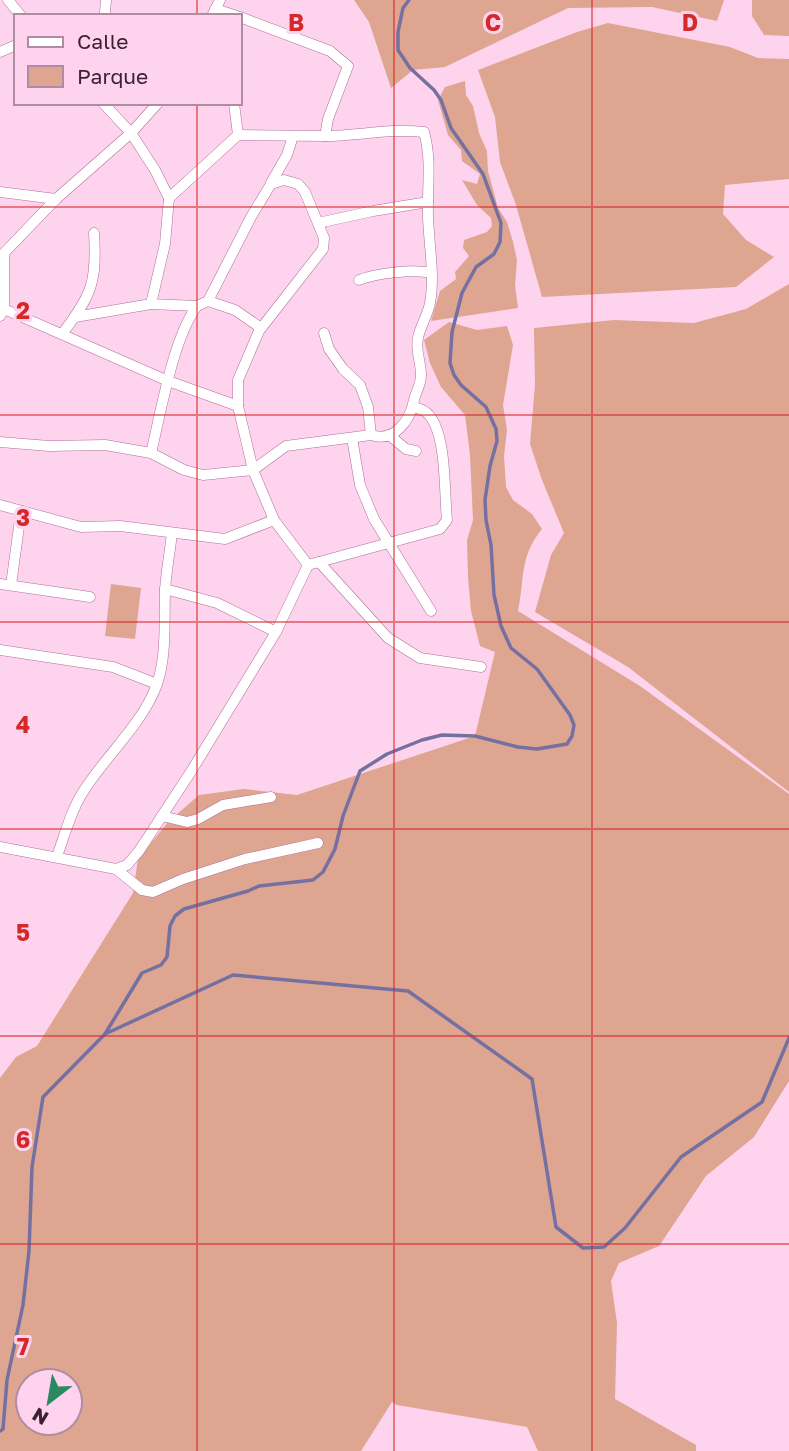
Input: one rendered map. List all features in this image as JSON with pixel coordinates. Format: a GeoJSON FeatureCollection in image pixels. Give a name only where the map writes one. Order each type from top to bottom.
{"type":"FeatureCollection","features":[{"type":"Feature","properties":{"kind":"street"},"geometry":{"type":"LineString","coordinates":[[8,0],[19,14]]}},
{"type":"Feature","properties":{"kind":"street"},"geometry":{"type":"LineString","coordinates":[[105,12],[106,0]]}},
{"type":"Feature","properties":{"kind":"street"},"geometry":{"type":"LineString","coordinates":[[216,8],[232,14]]}},
{"type":"Feature","properties":{"kind":"street"},"geometry":{"type":"LineString","coordinates":[[242,18],[330,51],[348,65],[328,119],[325,136]]}},
{"type":"Feature","properties":{"kind":"street"},"geometry":{"type":"LineString","coordinates":[[105,105],[131,133],[169,198],[165,244],[151,304]]}},
{"type":"Feature","properties":{"kind":"street"},"geometry":{"type":"LineString","coordinates":[[156,105],[131,133],[56,199],[4,253],[2,313],[62,334],[168,381],[238,406]]}},
{"type":"Feature","properties":{"kind":"street"},"geometry":{"type":"LineString","coordinates":[[233,105],[238,135]]}},
{"type":"Feature","properties":{"kind":"street"},"geometry":{"type":"LineString","coordinates":[[0,442],[49,446],[104,445],[151,453],[184,470],[203,475],[253,470],[286,446],[389,435],[409,417],[422,374],[417,350],[418,336],[430,302],[429,170],[428,146],[424,132],[411,130],[352,136],[238,135],[169,198]]}},
{"type":"Feature","properties":{"kind":"street"},"geometry":{"type":"LineString","coordinates":[[75,317],[151,304],[197,306],[208,301],[251,217],[287,155],[293,136]]}},
{"type":"Feature","properties":{"kind":"street"},"geometry":{"type":"LineString","coordinates":[[271,184],[284,180],[298,184],[305,192],[324,238],[323,249],[261,328],[238,380],[238,406],[253,470],[275,520],[308,565]]}},
{"type":"Feature","properties":{"kind":"street"},"geometry":{"type":"LineString","coordinates":[[0,192],[56,199]]}},
{"type":"Feature","properties":{"kind":"street"},"geometry":{"type":"LineString","coordinates":[[318,223],[428,202]]}},
{"type":"Feature","properties":{"kind":"street"},"geometry":{"type":"LineString","coordinates":[[62,334],[85,304],[95,275],[94,233]]}},
{"type":"Feature","properties":{"kind":"street"},"geometry":{"type":"LineString","coordinates":[[359,280],[369,276],[402,272],[431,273]]}},
{"type":"Feature","properties":{"kind":"street"},"geometry":{"type":"LineString","coordinates":[[208,301],[234,310],[261,328]]}},
{"type":"Feature","properties":{"kind":"street"},"geometry":{"type":"LineString","coordinates":[[151,453],[168,381],[189,317],[197,306]]}},
{"type":"Feature","properties":{"kind":"street"},"geometry":{"type":"LineString","coordinates":[[324,333],[329,349],[343,369],[360,385],[368,407],[371,435]]}},
{"type":"Feature","properties":{"kind":"street"},"geometry":{"type":"LineString","coordinates":[[116,869],[133,858],[162,816],[276,632],[308,565],[440,530],[447,520],[440,443],[426,411],[414,407]]}},
{"type":"Feature","properties":{"kind":"street"},"geometry":{"type":"LineString","coordinates":[[389,435],[406,449],[416,451]]}},
{"type":"Feature","properties":{"kind":"street"},"geometry":{"type":"LineString","coordinates":[[352,438],[360,485],[374,519],[431,611]]}},
{"type":"Feature","properties":{"kind":"street"},"geometry":{"type":"LineString","coordinates":[[0,505],[82,527],[120,526],[225,538],[275,520]]}},
{"type":"Feature","properties":{"kind":"street"},"geometry":{"type":"LineString","coordinates":[[21,512],[5,584],[90,597]]}},
{"type":"Feature","properties":{"kind":"street"},"geometry":{"type":"LineString","coordinates":[[57,856],[81,795],[108,755],[130,733],[148,705],[157,684],[172,533]]}},
{"type":"Feature","properties":{"kind":"street"},"geometry":{"type":"LineString","coordinates":[[319,562],[388,638],[420,658],[481,667]]}},
{"type":"Feature","properties":{"kind":"street"},"geometry":{"type":"LineString","coordinates":[[165,589],[217,603],[276,632]]}},
{"type":"Feature","properties":{"kind":"street"},"geometry":{"type":"LineString","coordinates":[[0,650],[113,667],[157,684]]}},
{"type":"Feature","properties":{"kind":"street"},"geometry":{"type":"LineString","coordinates":[[162,816],[187,822],[223,805],[271,797]]}},
{"type":"Feature","properties":{"kind":"street"},"geometry":{"type":"LineString","coordinates":[[0,847],[116,869],[142,890],[153,892],[183,879],[245,859],[318,843]]}},
{"type":"Feature","properties":{"kind":"green space"},"geometry":{"type":"Polygon","coordinates":[[[354,0],[724,0],[717,21],[652,7],[568,8],[445,67],[413,70],[391,88],[369,22],[354,0]]]}},
{"type":"Feature","properties":{"kind":"green space"},"geometry":{"type":"Polygon","coordinates":[[[752,0],[789,0],[789,36],[764,35],[752,16],[752,0]]]}},
{"type":"Feature","properties":{"kind":"green space"},"geometry":{"type":"Polygon","coordinates":[[[608,23],[730,47],[758,58],[789,59],[789,179],[725,185],[723,214],[746,240],[774,257],[736,287],[542,297],[516,205],[500,162],[495,117],[478,70],[608,23]]]}},
{"type":"Feature","properties":{"kind":"green space"},"geometry":{"type":"Polygon","coordinates":[[[465,81],[466,95],[473,106],[479,133],[487,151],[488,171],[498,208],[507,222],[513,242],[517,260],[515,285],[518,308],[431,321],[440,291],[456,279],[455,272],[469,256],[463,248],[464,240],[487,232],[492,226],[491,218],[477,205],[462,180],[477,184],[480,174],[462,161],[461,150],[448,135],[438,100],[445,87],[465,81]]]}},
{"type":"Feature","properties":{"kind":"green space"},"geometry":{"type":"Polygon","coordinates":[[[789,284],[789,792],[628,667],[535,612],[551,555],[564,533],[530,444],[535,385],[534,328],[614,320],[694,323],[746,309],[789,284]]]}},
{"type":"Feature","properties":{"kind":"green space"},"geometry":{"type":"Polygon","coordinates":[[[449,322],[477,330],[507,326],[513,345],[503,405],[507,430],[504,456],[506,487],[513,500],[532,514],[542,529],[526,559],[518,611],[640,686],[789,794],[789,1081],[754,1137],[706,1176],[659,1246],[619,1263],[611,1281],[617,1323],[615,1399],[696,1445],[696,1451],[538,1451],[527,1427],[392,1402],[361,1451],[0,1451],[0,1078],[16,1057],[37,1046],[133,893],[138,859],[168,822],[199,795],[244,789],[297,795],[475,736],[495,652],[480,646],[471,611],[467,540],[473,520],[465,415],[441,387],[430,363],[424,340],[449,322]]]}},
{"type":"Feature","properties":{"kind":"green space"},"geometry":{"type":"Polygon","coordinates":[[[111,584],[141,588],[135,639],[105,636],[111,584]]]}},
{"type":"Feature","properties":{"kind":"waterway"},"geometry":{"type":"LineString","coordinates":[[105,1034],[142,973],[161,965],[167,957],[170,926],[175,916],[184,909],[259,886],[313,880],[323,872],[335,849],[343,816],[360,771],[387,754],[442,735],[475,736],[537,749],[567,744],[572,736],[574,725],[570,715],[537,669],[511,648],[501,626],[494,595],[485,500],[497,441],[496,429],[486,407],[461,385],[450,363],[452,332],[462,293],[476,267],[494,254],[500,242],[501,223],[483,174],[451,128],[441,100],[410,68],[398,50],[398,32],[403,8],[409,0]]}},
{"type":"Feature","properties":{"kind":"waterway"},"geometry":{"type":"LineString","coordinates":[[0,1431],[3,1429],[7,1380],[23,1305],[29,1251],[32,1167],[43,1097],[105,1034],[233,975],[408,991],[532,1079],[556,1227],[583,1248],[604,1247],[625,1228],[681,1157],[762,1102],[789,1038]]}}]}
